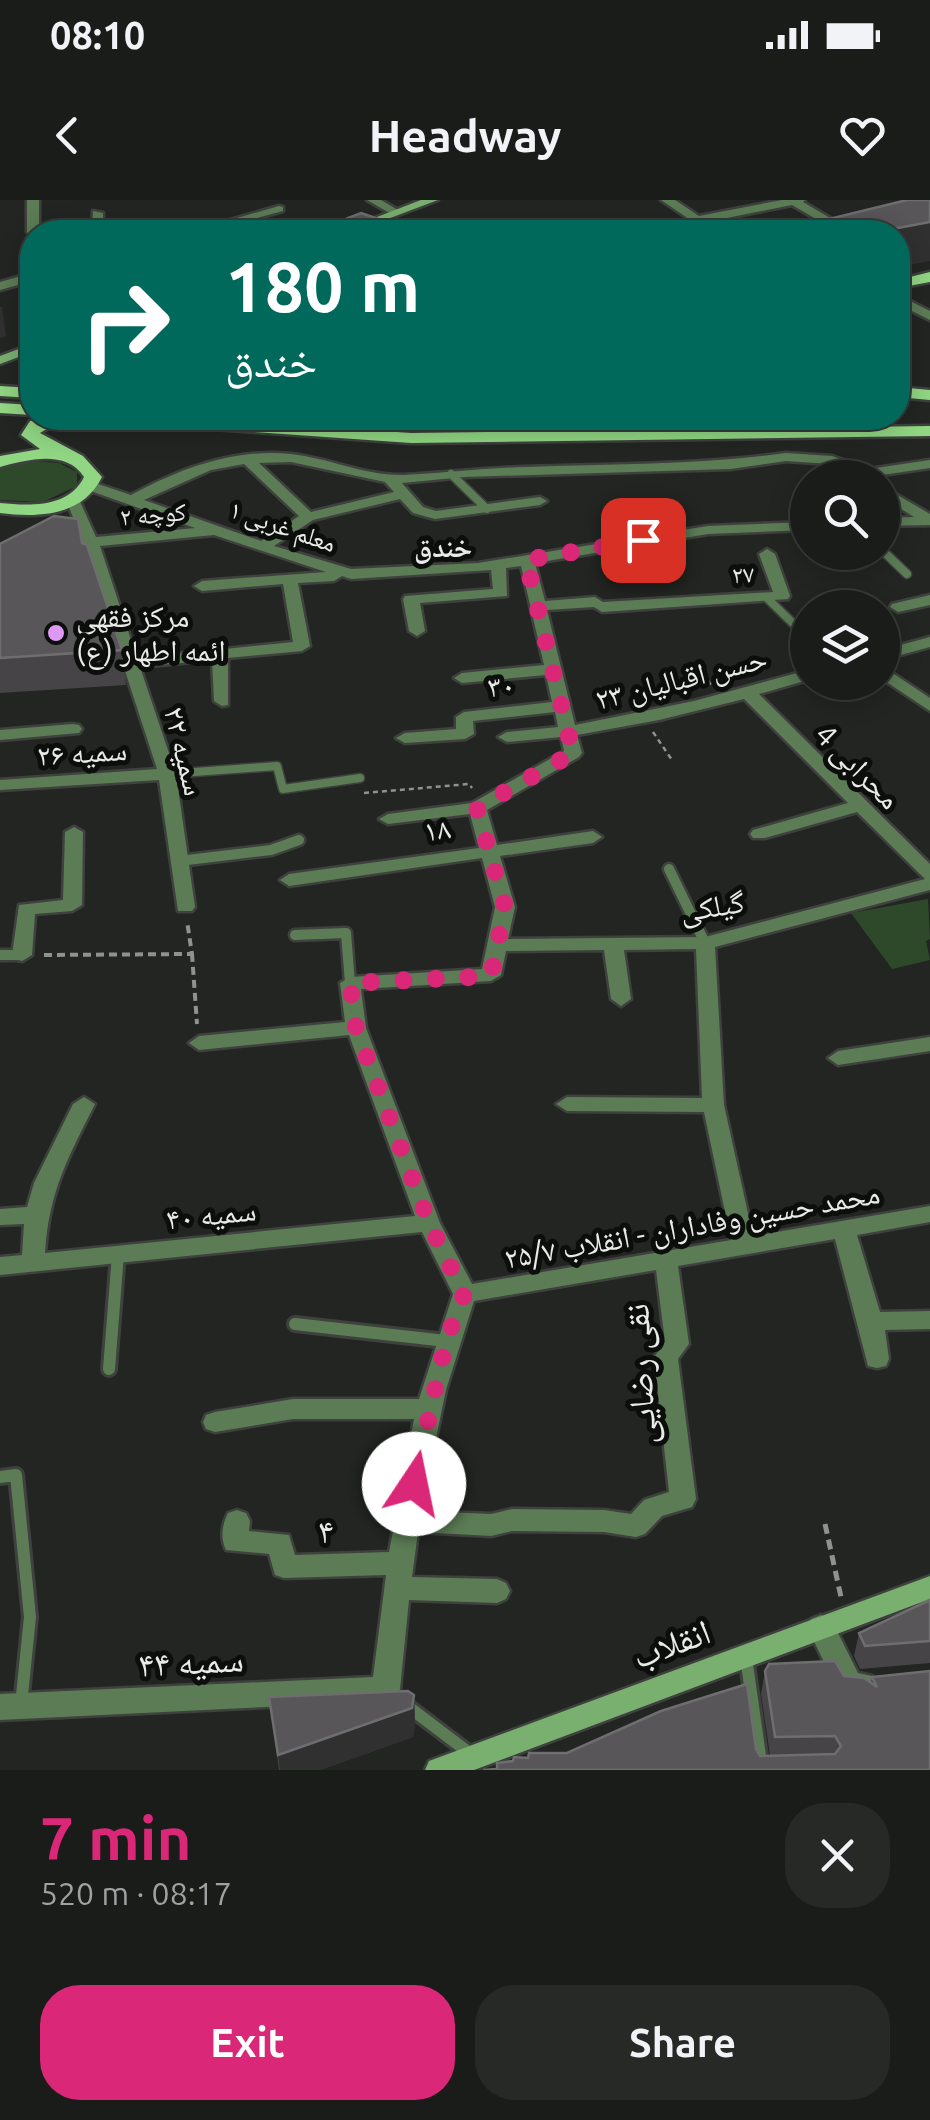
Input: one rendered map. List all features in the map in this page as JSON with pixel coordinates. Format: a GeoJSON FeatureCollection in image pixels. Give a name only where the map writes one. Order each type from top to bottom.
{"type":"FeatureCollection","features":[{"type":"Feature","properties":{"kind":"main road"},"geometry":{"type":"LineString","coordinates":[[376,220],[432,200]]}},
{"type":"Feature","properties":{"kind":"main road"},"geometry":{"type":"LineString","coordinates":[[5,512],[55,506],[72,500],[90,486],[90,470],[30,435],[33,430]]}},
{"type":"Feature","properties":{"kind":"main road"},"geometry":{"type":"LineString","coordinates":[[222,430],[251,441],[396,451],[930,445]]}},
{"type":"Feature","properties":{"kind":"main road"},"geometry":{"type":"LineString","coordinates":[[294,430],[411,438],[930,431]]}},
{"type":"Feature","properties":{"kind":"main road"},"geometry":{"type":"LineString","coordinates":[[0,462],[38,454],[70,458]]}},
{"type":"Feature","properties":{"kind":"main road","name":"انقلاب"},"geometry":{"type":"LineString","coordinates":[[438,1770],[475,1763],[930,1587]]}},
{"type":"Feature","properties":{"kind":"street"},"geometry":{"type":"LineString","coordinates":[[238,220],[279,209],[262,200]]}},
{"type":"Feature","properties":{"kind":"street"},"geometry":{"type":"LineString","coordinates":[[373,200],[397,212]]}},
{"type":"Feature","properties":{"kind":"street"},"geometry":{"type":"LineString","coordinates":[[667,200],[698,220],[772,202],[796,201],[827,220]]}},
{"type":"Feature","properties":{"kind":"street"},"geometry":{"type":"LineString","coordinates":[[96,212],[97,220]]}},
{"type":"Feature","properties":{"kind":"street"},"geometry":{"type":"LineString","coordinates":[[135,499],[208,466],[248,459],[291,458],[389,478],[711,466],[786,457],[832,460]]}},
{"type":"Feature","properties":{"kind":"street"},"geometry":{"type":"LineString","coordinates":[[248,459],[308,517]]}},
{"type":"Feature","properties":{"kind":"street"},"geometry":{"type":"LineString","coordinates":[[900,469],[930,464]]}},
{"type":"Feature","properties":{"kind":"street"},"geometry":{"type":"LineString","coordinates":[[389,478],[418,510],[435,515],[540,501]]}},
{"type":"Feature","properties":{"kind":"street","name":"معلم غربی ۱"},"geometry":{"type":"LineString","coordinates":[[90,486],[351,574],[498,566],[708,530],[790,527]]}},
{"type":"Feature","properties":{"kind":"street"},"geometry":{"type":"LineString","coordinates":[[264,546],[308,517],[403,494]]}},
{"type":"Feature","properties":{"kind":"street","name":"سمیه ۲۲"},"geometry":{"type":"LineString","coordinates":[[72,500],[91,542],[167,774],[186,907]]}},
{"type":"Feature","properties":{"kind":"street"},"geometry":{"type":"LineString","coordinates":[[900,501],[929,520]]}},
{"type":"Feature","properties":{"kind":"street"},"geometry":{"type":"LineString","coordinates":[[900,521],[929,520]]}},
{"type":"Feature","properties":{"kind":"street","name":"کوچه ۲"},"geometry":{"type":"LineString","coordinates":[[91,542],[219,531]]}},
{"type":"Feature","properties":{"kind":"street","name":"۲۷"},"geometry":{"type":"LineString","coordinates":[[539,606],[782,596],[767,554]]}},
{"type":"Feature","properties":{"kind":"street"},"geometry":{"type":"LineString","coordinates":[[388,818],[479,807],[573,753],[526,560]]}},
{"type":"Feature","properties":{"kind":"street"},"geometry":{"type":"LineString","coordinates":[[417,632],[411,598],[501,592],[498,566]]}},
{"type":"Feature","properties":{"kind":"street"},"geometry":{"type":"LineString","coordinates":[[202,586],[351,574]]}},
{"type":"Feature","properties":{"kind":"street"},"geometry":{"type":"LineString","coordinates":[[132,663],[302,646],[290,580]]}},
{"type":"Feature","properties":{"kind":"street"},"geometry":{"type":"LineString","coordinates":[[900,607],[930,600]]}},
{"type":"Feature","properties":{"kind":"street"},"geometry":{"type":"LineString","coordinates":[[900,650],[930,642]]}},
{"type":"Feature","properties":{"kind":"street"},"geometry":{"type":"LineString","coordinates":[[220,655],[222,701]]}},
{"type":"Feature","properties":{"kind":"street"},"geometry":{"type":"LineString","coordinates":[[462,678],[554,669]]}},
{"type":"Feature","properties":{"kind":"street","name":"۲۳ حسن اقبالیان"},"geometry":{"type":"LineString","coordinates":[[507,737],[568,733],[645,719],[790,679]]}},
{"type":"Feature","properties":{"kind":"street"},"geometry":{"type":"LineString","coordinates":[[921,690],[930,706]]}},
{"type":"Feature","properties":{"kind":"street","name":"محرابی 4"},"geometry":{"type":"LineString","coordinates":[[748,692],[930,876]]}},
{"type":"Feature","properties":{"kind":"street","name":"۳۰"},"geometry":{"type":"LineString","coordinates":[[405,738],[465,734],[464,717],[562,706]]}},
{"type":"Feature","properties":{"kind":"street"},"geometry":{"type":"LineString","coordinates":[[0,735],[73,730]]}},
{"type":"Feature","properties":{"kind":"street","name":"سمیه ۲۶"},"geometry":{"type":"LineString","coordinates":[[0,786],[167,774]]}},
{"type":"Feature","properties":{"kind":"street"},"geometry":{"type":"LineString","coordinates":[[759,834],[857,806]]}},
{"type":"Feature","properties":{"kind":"street"},"geometry":{"type":"LineString","coordinates":[[386,1689],[398,1575],[429,1409],[446,1341],[464,1294],[429,1223],[356,1028],[350,983],[491,976],[505,907],[479,807]]}},
{"type":"Feature","properties":{"kind":"street"},"geometry":{"type":"LineString","coordinates":[[22,955],[26,909],[72,906],[74,832]]}},
{"type":"Feature","properties":{"kind":"street","name":"۱۸"},"geometry":{"type":"LineString","coordinates":[[289,880],[593,836]]}},
{"type":"Feature","properties":{"kind":"street","name":"گیلکی"},"geometry":{"type":"LineString","coordinates":[[498,945],[705,944],[930,884]]}},
{"type":"Feature","properties":{"kind":"street"},"geometry":{"type":"LineString","coordinates":[[613,944],[621,999]]}},
{"type":"Feature","properties":{"kind":"street"},"geometry":{"type":"LineString","coordinates":[[705,944],[713,1104],[743,1244]]}},
{"type":"Feature","properties":{"kind":"street"},"geometry":{"type":"LineString","coordinates":[[198,1043],[356,1028]]}},
{"type":"Feature","properties":{"kind":"street"},"geometry":{"type":"LineString","coordinates":[[838,1058],[930,1044]]}},
{"type":"Feature","properties":{"kind":"street"},"geometry":{"type":"LineString","coordinates":[[34,1262],[36,1215],[46,1183],[84,1104]]}},
{"type":"Feature","properties":{"kind":"street"},"geometry":{"type":"LineString","coordinates":[[567,1104],[713,1104]]}},
{"type":"Feature","properties":{"kind":"street","name":"محمد حسین وفاداران - انقلاب ۲۵/۷"},"geometry":{"type":"LineString","coordinates":[[464,1294],[930,1214]]}},
{"type":"Feature","properties":{"kind":"street"},"geometry":{"type":"LineString","coordinates":[[0,1217],[36,1215]]}},
{"type":"Feature","properties":{"kind":"street","name":"سمیه ۴۰"},"geometry":{"type":"LineString","coordinates":[[0,1266],[429,1223]]}},
{"type":"Feature","properties":{"kind":"street"},"geometry":{"type":"LineString","coordinates":[[844,1229],[871,1321],[877,1359]]}},
{"type":"Feature","properties":{"kind":"street","name":"نقی رضایی"},"geometry":{"type":"LineString","coordinates":[[407,1521],[491,1525],[512,1520],[604,1521],[636,1526],[653,1508],[683,1499],[666,1356],[677,1344],[666,1258]]}},
{"type":"Feature","properties":{"kind":"street"},"geometry":{"type":"LineString","coordinates":[[871,1321],[930,1320]]}},
{"type":"Feature","properties":{"kind":"street"},"geometry":{"type":"LineString","coordinates":[[216,1422],[293,1409],[429,1409]]}},
{"type":"Feature","properties":{"kind":"street","name":"۴"},"geometry":{"type":"LineString","coordinates":[[237,1520],[235,1542],[280,1543],[284,1567],[398,1575]]}},
{"type":"Feature","properties":{"kind":"street"},"geometry":{"type":"LineString","coordinates":[[398,1575],[497,1591]]}},
{"type":"Feature","properties":{"kind":"street"},"geometry":{"type":"LineString","coordinates":[[833,1623],[850,1686],[882,1683]]}},
{"type":"Feature","properties":{"kind":"street","name":"سمیه ۴۴"},"geometry":{"type":"LineString","coordinates":[[11,1706],[386,1689]]}},
{"type":"Feature","properties":{"kind":"lane"},"geometry":{"type":"LineString","coordinates":[[451,474],[487,509]]}},
{"type":"Feature","properties":{"kind":"lane"},"geometry":{"type":"LineString","coordinates":[[900,567],[907,574]]}},
{"type":"Feature","properties":{"kind":"lane"},"geometry":{"type":"LineString","coordinates":[[767,598],[790,620]]}},
{"type":"Feature","properties":{"kind":"lane"},"geometry":{"type":"LineString","coordinates":[[167,774],[278,766],[283,790],[360,778]]}},
{"type":"Feature","properties":{"kind":"lane"},"geometry":{"type":"LineString","coordinates":[[179,861],[271,850],[298,840]]}},
{"type":"Feature","properties":{"kind":"lane"},"geometry":{"type":"LineString","coordinates":[[669,869],[705,944]]}},
{"type":"Feature","properties":{"kind":"lane"},"geometry":{"type":"LineString","coordinates":[[295,935],[346,932],[350,983]]}},
{"type":"Feature","properties":{"kind":"lane"},"geometry":{"type":"LineString","coordinates":[[0,955],[22,955]]}},
{"type":"Feature","properties":{"kind":"lane"},"geometry":{"type":"LineString","coordinates":[[109,1369],[118,1254]]}},
{"type":"Feature","properties":{"kind":"lane"},"geometry":{"type":"LineString","coordinates":[[295,1324],[446,1341]]}},
{"type":"Feature","properties":{"kind":"lane"},"geometry":{"type":"LineString","coordinates":[[0,1477],[16,1474],[30,1616],[11,1706]]}},
{"type":"Feature","properties":{"kind":"lane"},"geometry":{"type":"LineString","coordinates":[[745,1656],[762,1770],[778,1769]]}},
{"type":"Feature","properties":{"kind":"lane"},"geometry":{"type":"LineString","coordinates":[[386,1689],[475,1763]]}},
{"type":"Feature","properties":{"kind":"path"},"geometry":{"type":"LineString","coordinates":[[645,719],[672,760]]}},
{"type":"Feature","properties":{"kind":"path"},"geometry":{"type":"LineString","coordinates":[[344,780],[348,795],[469,784],[479,807]]}},
{"type":"Feature","properties":{"kind":"path"},"geometry":{"type":"LineString","coordinates":[[186,907],[198,1043]]}},
{"type":"Feature","properties":{"kind":"path"},"geometry":{"type":"LineString","coordinates":[[22,955],[192,954]]}},
{"type":"Feature","properties":{"kind":"path"},"geometry":{"type":"LineString","coordinates":[[824,1524],[833,1623]]}},
{"type":"Feature","properties":{"kind":"green space"},"geometry":{"type":"Polygon","coordinates":[[[32,461],[59,463],[77,472],[77,486],[43,502],[0,500],[0,468],[32,461]]]}},
{"type":"Feature","properties":{"kind":"green space"},"geometry":{"type":"Polygon","coordinates":[[[928,899],[930,939],[926,941],[930,960],[892,969],[851,913],[928,899]]]}},
{"type":"Feature","properties":{"kind":"building"},"geometry":{"type":"Polygon","coordinates":[[[907,200],[930,200],[930,222],[910,226],[910,220],[825,220],[907,200]]]}},
{"type":"Feature","properties":{"kind":"building"},"geometry":{"type":"Polygon","coordinates":[[[361,213],[382,220],[343,220],[361,213]]]}},
{"type":"Feature","properties":{"kind":"building","name":"مرکز فقهی ائمه اطهار (ع)"},"geometry":{"type":"Polygon","coordinates":[[[54,516],[78,519],[82,543],[87,545],[122,650],[0,658],[0,544],[54,516]]]}},
{"type":"Feature","properties":{"kind":"building"},"geometry":{"type":"Polygon","coordinates":[[[930,1600],[930,1641],[865,1646],[859,1633],[930,1600]]]}},
{"type":"Feature","properties":{"kind":"building"},"geometry":{"type":"Polygon","coordinates":[[[835,1661],[844,1676],[864,1678],[877,1687],[872,1677],[930,1671],[930,1770],[483,1770],[497,1769],[497,1763],[513,1761],[514,1757],[528,1758],[529,1753],[567,1753],[661,1711],[747,1684],[760,1756],[835,1754],[841,1746],[835,1736],[775,1737],[765,1671],[769,1664],[835,1661]]]}},
{"type":"Feature","properties":{"kind":"building"},"geometry":{"type":"Polygon","coordinates":[[[408,1691],[414,1695],[412,1708],[278,1755],[269,1697],[408,1691]]]}},
{"type":"Feature","properties":{"kind":"place","name":"مرکز فقهی ائمه اطهار (ع)"},"geometry":{"type":"Point","coordinates":[56,633]}},
{"type":"Feature","properties":{"kind":"district","name":"خندق"},"geometry":{"type":"Point","coordinates":[443,546]}},
{"type":"Feature","properties":{"kind":"route"},"geometry":{"type":"LineString","coordinates":[[414,1484],[446,1341],[464,1294],[429,1223],[356,1028],[350,983],[491,976],[505,907],[477,808],[573,753],[526,560],[643,540]]}}]}
